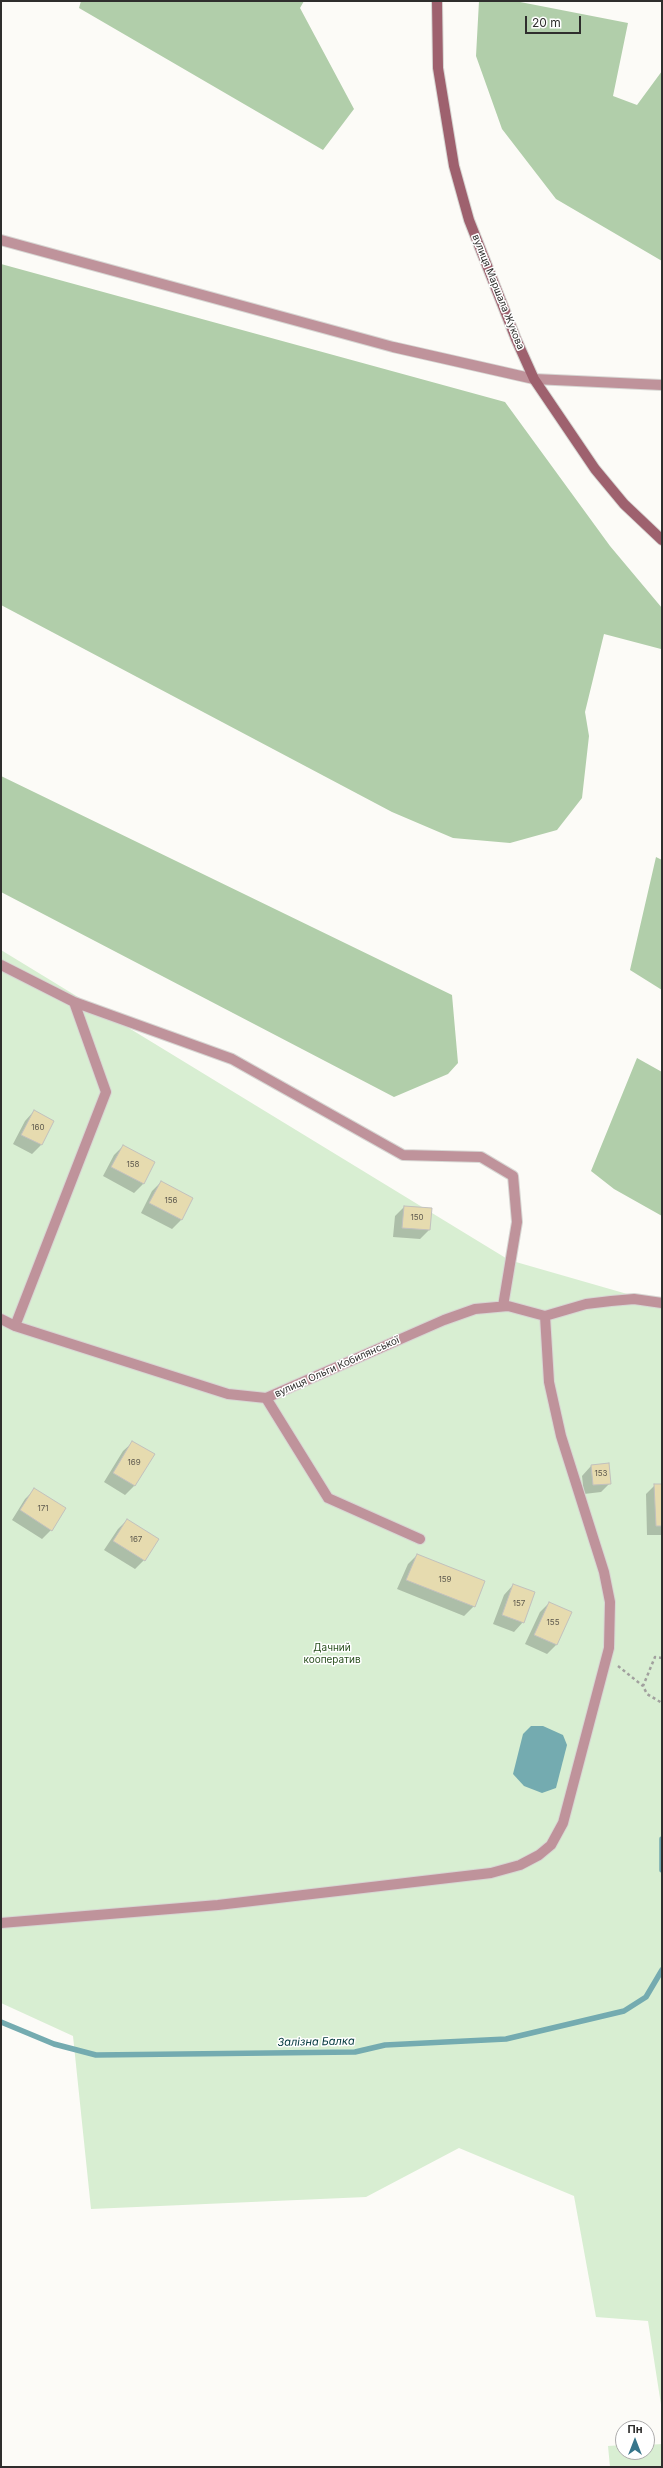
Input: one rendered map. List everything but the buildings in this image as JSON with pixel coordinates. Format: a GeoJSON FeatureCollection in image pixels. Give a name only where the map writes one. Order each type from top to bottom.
{"type":"FeatureCollection","features":[{"type":"Feature","properties":{"kind":"main road","name":"вулиця Маршала Жукова"},"geometry":{"type":"LineString","coordinates":[[437,1],[438,68],[454,166],[469,220],[534,379],[624,504],[662,540]]}},
{"type":"Feature","properties":{"kind":"street"},"geometry":{"type":"LineString","coordinates":[[1,240],[66,259],[393,347],[534,379],[662,385]]}},
{"type":"Feature","properties":{"kind":"street"},"geometry":{"type":"LineString","coordinates":[[1,965],[74,1002],[232,1059],[403,1155],[480,1157],[513,1176],[517,1222],[503,1306]]}},
{"type":"Feature","properties":{"kind":"street"},"geometry":{"type":"LineString","coordinates":[[15,1326],[106,1092],[74,1002]]}},
{"type":"Feature","properties":{"kind":"street","name":"вулиця Ольги Кобилянської"},"geometry":{"type":"LineString","coordinates":[[1,1320],[15,1326],[228,1394],[266,1398],[444,1320],[475,1309],[503,1306],[545,1316],[586,1304],[611,1301],[634,1299],[662,1303]]}},
{"type":"Feature","properties":{"kind":"street"},"geometry":{"type":"LineString","coordinates":[[1,1924],[218,1905],[491,1872],[520,1865],[539,1855],[551,1845],[563,1823],[609,1648],[610,1602],[604,1572],[559,1428],[549,1382],[545,1316]]}},
{"type":"Feature","properties":{"kind":"street"},"geometry":{"type":"LineString","coordinates":[[266,1398],[328,1498],[420,1539]]}},
{"type":"Feature","properties":{"kind":"path"},"geometry":{"type":"LineString","coordinates":[[643,1686],[655,1657],[662,1658]]}},
{"type":"Feature","properties":{"kind":"path"},"geometry":{"type":"LineString","coordinates":[[606,1659],[643,1686],[647,1694],[662,1704]]}},
{"type":"Feature","properties":{"kind":"green space"},"geometry":{"type":"Polygon","coordinates":[[[81,1],[304,1],[300,8],[354,109],[323,150],[79,8],[81,1]]]}},
{"type":"Feature","properties":{"kind":"green space"},"geometry":{"type":"Polygon","coordinates":[[[479,1],[515,1],[628,23],[613,96],[637,105],[662,71],[662,261],[556,199],[502,129],[476,56],[479,1]]]}},
{"type":"Feature","properties":{"kind":"green space"},"geometry":{"type":"Polygon","coordinates":[[[1,264],[505,402],[610,546],[662,608],[661,649],[604,634],[585,712],[589,736],[582,798],[557,830],[510,843],[453,838],[392,812],[1,605],[1,264]]]}},
{"type":"Feature","properties":{"kind":"green space"},"geometry":{"type":"Polygon","coordinates":[[[1,776],[452,995],[458,1063],[448,1074],[394,1097],[1,892],[1,776]]]}},
{"type":"Feature","properties":{"kind":"green space"},"geometry":{"type":"Polygon","coordinates":[[[656,857],[662,860],[662,990],[630,970],[656,857]]]}},
{"type":"Feature","properties":{"kind":"green space","name":"Дачний кооператив"},"geometry":{"type":"Polygon","coordinates":[[[1,950],[509,1260],[662,1304],[662,2411],[648,2321],[596,2317],[574,2196],[459,2148],[366,2197],[91,2209],[73,2036],[1,2003],[1,950]]]}},
{"type":"Feature","properties":{"kind":"green space"},"geometry":{"type":"Polygon","coordinates":[[[637,1058],[662,1072],[662,1216],[614,1189],[591,1171],[637,1058]]]}},
{"type":"Feature","properties":{"kind":"green space"},"geometry":{"type":"Polygon","coordinates":[[[655,2444],[662,2444],[662,2467],[610,2467],[608,2446],[615,2446],[615,2460],[655,2460],[655,2444]]]}},
{"type":"Feature","properties":{"kind":"water"},"geometry":{"type":"Polygon","coordinates":[[[531,1726],[543,1726],[563,1735],[567,1745],[556,1788],[542,1793],[524,1786],[513,1774],[523,1734],[531,1726]]]}},
{"type":"Feature","properties":{"kind":"waterway","name":"Залізна Балка"},"geometry":{"type":"LineString","coordinates":[[662,1839],[662,1870]]}},
{"type":"Feature","properties":{"kind":"waterway","name":"Залізна Балка"},"geometry":{"type":"LineString","coordinates":[[1,2022],[54,2044],[96,2055],[355,2052],[385,2045],[506,2039],[624,2011],[646,1997],[662,1970]]}}]}
